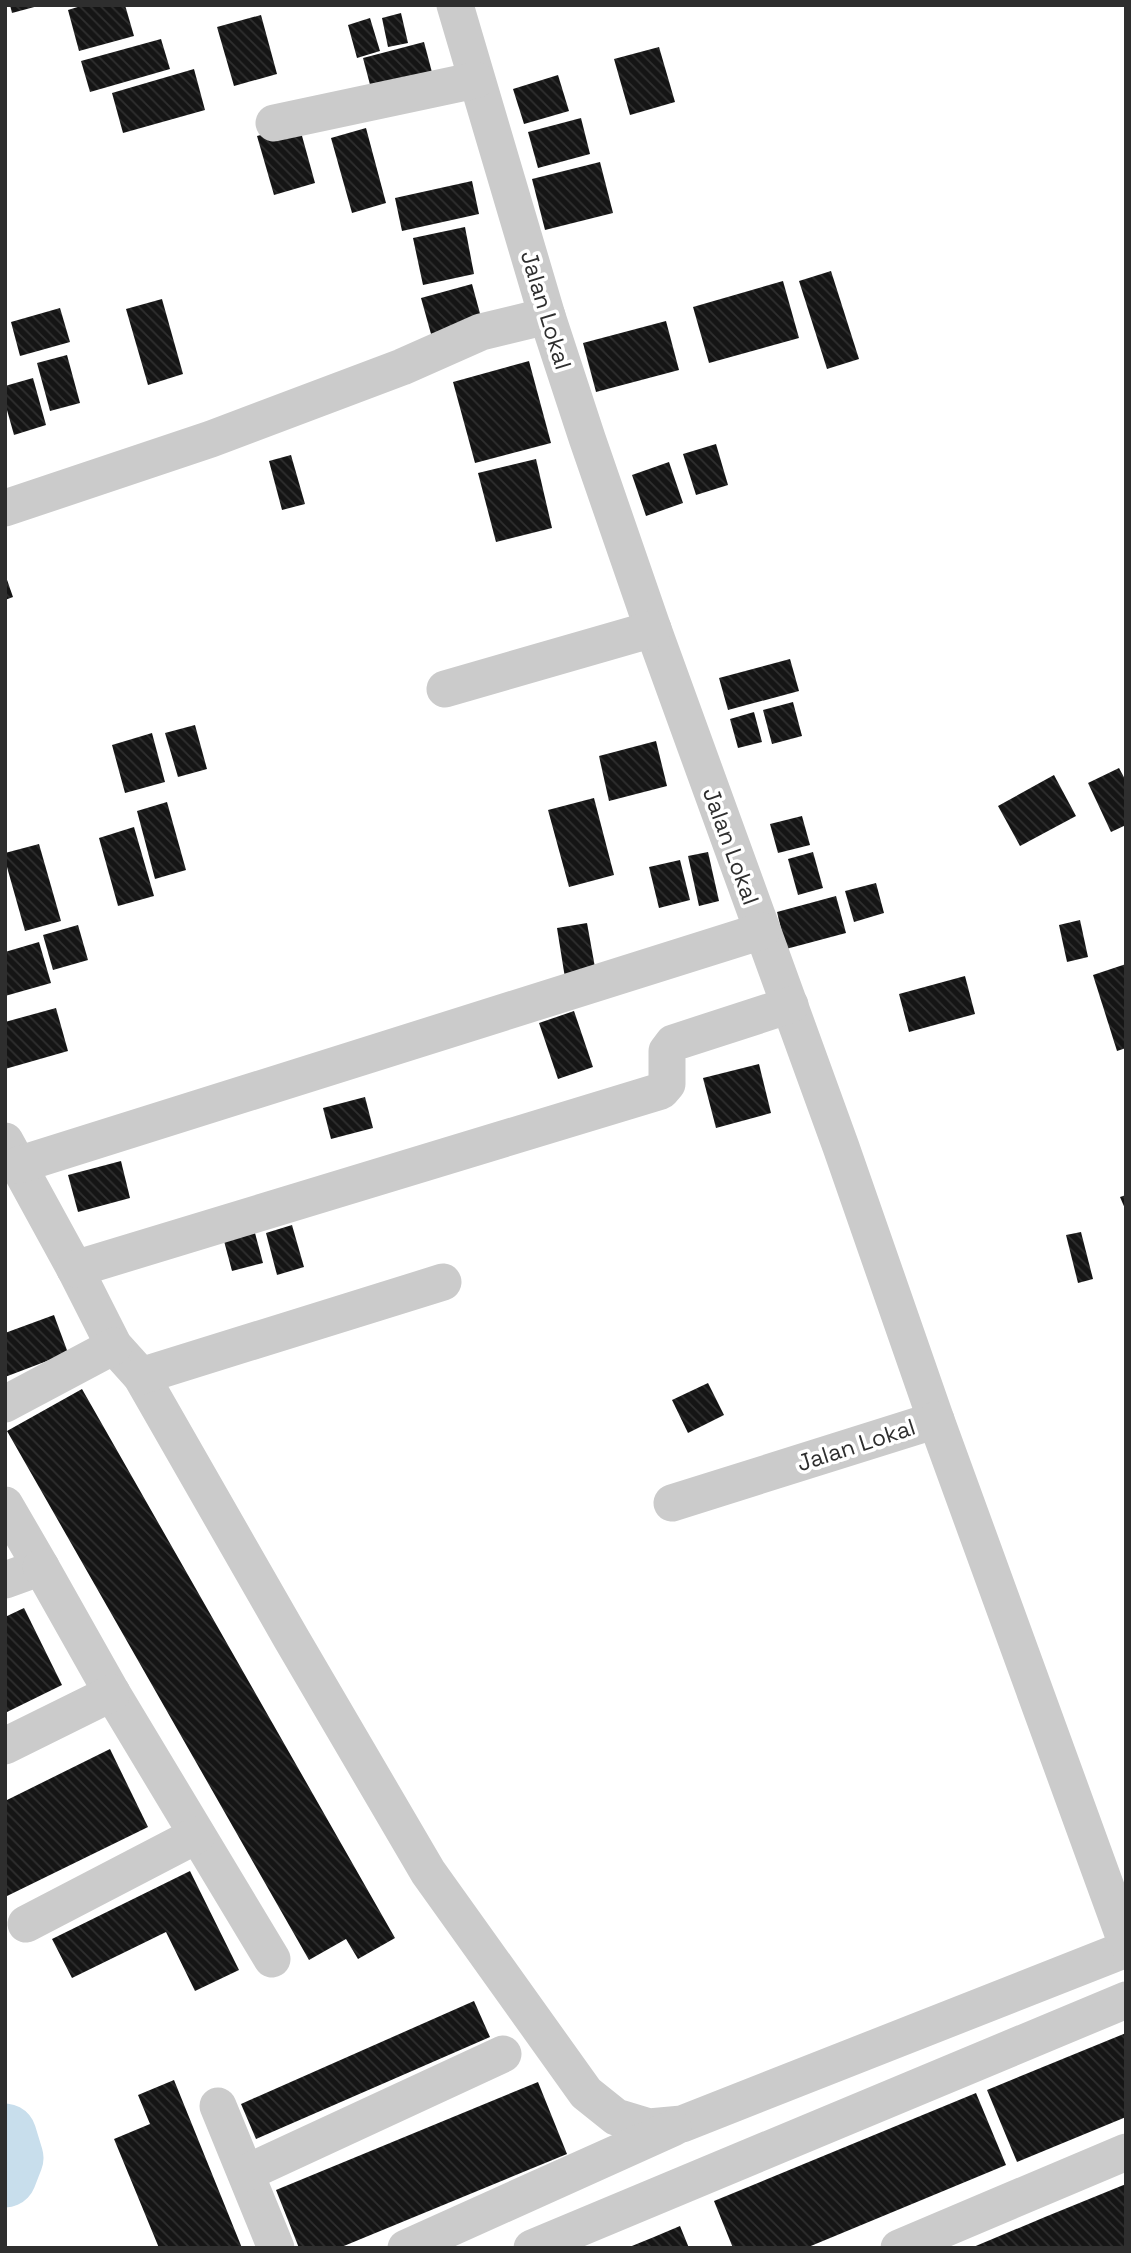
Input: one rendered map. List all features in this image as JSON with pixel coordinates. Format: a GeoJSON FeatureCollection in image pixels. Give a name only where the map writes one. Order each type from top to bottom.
{"type":"FeatureCollection","features":[{"type":"Feature","properties":{"kind":"street","name":"Jalan Lokal"},"geometry":{"type":"LineString","coordinates":[[455,5],[547,316],[653,628],[790,1005],[936,1420],[672,1503]]}},
{"type":"Feature","properties":{"kind":"street"},"geometry":{"type":"LineString","coordinates":[[274,123],[476,80]]}},
{"type":"Feature","properties":{"kind":"street"},"geometry":{"type":"LineString","coordinates":[[5,508],[211,439],[401,367],[481,332],[547,316]]}},
{"type":"Feature","properties":{"kind":"street"},"geometry":{"type":"LineString","coordinates":[[444,689],[653,628]]}},
{"type":"Feature","properties":{"kind":"street"},"geometry":{"type":"LineString","coordinates":[[682,2124],[649,2127],[617,2117],[586,2093],[428,1871],[141,1376],[114,1346],[12,1153],[762,931]]}},
{"type":"Feature","properties":{"kind":"street"},"geometry":{"type":"LineString","coordinates":[[75,1269],[661,1091],[667,1084],[667,1051],[673,1043],[790,1005]]}},
{"type":"Feature","properties":{"kind":"street"},"geometry":{"type":"LineString","coordinates":[[141,1376],[443,1282]]}},
{"type":"Feature","properties":{"kind":"street"},"geometry":{"type":"LineString","coordinates":[[5,1404],[114,1346]]}},
{"type":"Feature","properties":{"kind":"street"},"geometry":{"type":"LineString","coordinates":[[936,1420],[1126,1942]]}},
{"type":"Feature","properties":{"kind":"street"},"geometry":{"type":"LineString","coordinates":[[5,1505],[113,1693],[272,1959]]}},
{"type":"Feature","properties":{"kind":"street"},"geometry":{"type":"LineString","coordinates":[[5,1580],[41,1567]]}},
{"type":"Feature","properties":{"kind":"street"},"geometry":{"type":"LineString","coordinates":[[5,1746],[113,1693]]}},
{"type":"Feature","properties":{"kind":"street"},"geometry":{"type":"LineString","coordinates":[[26,1924],[197,1835]]}},
{"type":"Feature","properties":{"kind":"street"},"geometry":{"type":"LineString","coordinates":[[406,2248],[682,2124],[1126,1949]]}},
{"type":"Feature","properties":{"kind":"street"},"geometry":{"type":"LineString","coordinates":[[533,2248],[1126,2000]]}},
{"type":"Feature","properties":{"kind":"street"},"geometry":{"type":"LineString","coordinates":[[246,2173],[503,2054]]}},
{"type":"Feature","properties":{"kind":"street"},"geometry":{"type":"LineString","coordinates":[[218,2106],[276,2248]]}},
{"type":"Feature","properties":{"kind":"street"},"geometry":{"type":"LineString","coordinates":[[899,2248],[1126,2152]]}},
{"type":"Feature","properties":{"kind":"building"},"geometry":{"type":"Polygon","coordinates":[[[10,5],[37,5],[38,6],[12,13],[10,5]]]}},
{"type":"Feature","properties":{"kind":"building"},"geometry":{"type":"Polygon","coordinates":[[[84,5],[125,5],[134,36],[79,51],[68,10],[84,5]]]}},
{"type":"Feature","properties":{"kind":"building"},"geometry":{"type":"Polygon","coordinates":[[[401,13],[408,43],[388,47],[382,18],[401,13]]]}},
{"type":"Feature","properties":{"kind":"building"},"geometry":{"type":"Polygon","coordinates":[[[261,15],[277,74],[234,86],[217,27],[261,15]]]}},
{"type":"Feature","properties":{"kind":"building"},"geometry":{"type":"Polygon","coordinates":[[[370,18],[380,51],[357,58],[348,25],[370,18]]]}},
{"type":"Feature","properties":{"kind":"building"},"geometry":{"type":"Polygon","coordinates":[[[161,39],[170,69],[90,92],[81,61],[161,39]]]}},
{"type":"Feature","properties":{"kind":"building"},"geometry":{"type":"Polygon","coordinates":[[[424,42],[434,80],[373,96],[363,58],[424,42]]]}},
{"type":"Feature","properties":{"kind":"building"},"geometry":{"type":"Polygon","coordinates":[[[659,47],[675,102],[630,115],[614,59],[659,47]]]}},
{"type":"Feature","properties":{"kind":"building"},"geometry":{"type":"Polygon","coordinates":[[[194,69],[205,110],[123,133],[112,93],[194,69]]]}},
{"type":"Feature","properties":{"kind":"building"},"geometry":{"type":"Polygon","coordinates":[[[558,75],[569,111],[524,124],[513,89],[558,75]]]}},
{"type":"Feature","properties":{"kind":"building"},"geometry":{"type":"Polygon","coordinates":[[[581,118],[590,154],[538,168],[528,132],[581,118]]]}},
{"type":"Feature","properties":{"kind":"building"},"geometry":{"type":"Polygon","coordinates":[[[299,125],[315,183],[274,195],[257,136],[299,125]]]}},
{"type":"Feature","properties":{"kind":"building"},"geometry":{"type":"Polygon","coordinates":[[[366,128],[386,203],[352,213],[331,138],[366,128]]]}},
{"type":"Feature","properties":{"kind":"building"},"geometry":{"type":"Polygon","coordinates":[[[600,162],[613,213],[545,230],[532,179],[600,162]]]}},
{"type":"Feature","properties":{"kind":"building"},"geometry":{"type":"Polygon","coordinates":[[[472,181],[479,214],[402,231],[395,198],[472,181]]]}},
{"type":"Feature","properties":{"kind":"building"},"geometry":{"type":"Polygon","coordinates":[[[465,227],[474,274],[423,285],[413,238],[465,227]]]}},
{"type":"Feature","properties":{"kind":"building"},"geometry":{"type":"Polygon","coordinates":[[[831,271],[859,359],[827,369],[799,281],[831,271]]]}},
{"type":"Feature","properties":{"kind":"building"},"geometry":{"type":"Polygon","coordinates":[[[783,281],[799,338],[709,363],[693,307],[783,281]]]}},
{"type":"Feature","properties":{"kind":"building"},"geometry":{"type":"Polygon","coordinates":[[[472,284],[482,321],[431,334],[421,298],[472,284]]]}},
{"type":"Feature","properties":{"kind":"building"},"geometry":{"type":"Polygon","coordinates":[[[162,299],[183,374],[148,385],[126,309],[162,299]]]}},
{"type":"Feature","properties":{"kind":"building"},"geometry":{"type":"Polygon","coordinates":[[[60,308],[70,342],[20,356],[11,322],[60,308]]]}},
{"type":"Feature","properties":{"kind":"building"},"geometry":{"type":"Polygon","coordinates":[[[666,321],[679,370],[596,392],[583,343],[666,321]]]}},
{"type":"Feature","properties":{"kind":"building"},"geometry":{"type":"Polygon","coordinates":[[[67,355],[80,403],[50,411],[37,363],[67,355]]]}},
{"type":"Feature","properties":{"kind":"building"},"geometry":{"type":"Polygon","coordinates":[[[529,361],[551,443],[475,463],[453,382],[529,361]]]}},
{"type":"Feature","properties":{"kind":"building"},"geometry":{"type":"Polygon","coordinates":[[[33,378],[46,425],[14,435],[5,403],[5,386],[33,378]]]}},
{"type":"Feature","properties":{"kind":"building"},"geometry":{"type":"Polygon","coordinates":[[[716,444],[728,485],[696,495],[683,454],[716,444]]]}},
{"type":"Feature","properties":{"kind":"building"},"geometry":{"type":"Polygon","coordinates":[[[291,455],[305,504],[282,510],[269,461],[291,455]]]}},
{"type":"Feature","properties":{"kind":"building"},"geometry":{"type":"Polygon","coordinates":[[[536,459],[552,528],[496,542],[478,473],[536,459]]]}},
{"type":"Feature","properties":{"kind":"building"},"geometry":{"type":"Polygon","coordinates":[[[669,462],[683,503],[646,516],[632,475],[669,462]]]}},
{"type":"Feature","properties":{"kind":"building"},"geometry":{"type":"Polygon","coordinates":[[[5,574],[13,597],[5,600],[5,574]]]}},
{"type":"Feature","properties":{"kind":"building"},"geometry":{"type":"Polygon","coordinates":[[[790,659],[799,691],[728,710],[719,678],[790,659]]]}},
{"type":"Feature","properties":{"kind":"building"},"geometry":{"type":"Polygon","coordinates":[[[793,702],[802,736],[772,744],[763,710],[793,702]]]}},
{"type":"Feature","properties":{"kind":"building"},"geometry":{"type":"Polygon","coordinates":[[[754,712],[762,742],[738,748],[730,719],[754,712]]]}},
{"type":"Feature","properties":{"kind":"building"},"geometry":{"type":"Polygon","coordinates":[[[195,725],[207,769],[178,777],[165,733],[195,725]]]}},
{"type":"Feature","properties":{"kind":"building"},"geometry":{"type":"Polygon","coordinates":[[[152,733],[165,782],[125,793],[112,745],[152,733]]]}},
{"type":"Feature","properties":{"kind":"building"},"geometry":{"type":"Polygon","coordinates":[[[656,741],[667,786],[609,801],[599,756],[656,741]]]}},
{"type":"Feature","properties":{"kind":"building"},"geometry":{"type":"Polygon","coordinates":[[[1119,768],[1126,781],[1126,825],[1111,832],[1088,783],[1119,768]]]}},
{"type":"Feature","properties":{"kind":"building"},"geometry":{"type":"Polygon","coordinates":[[[1054,775],[1076,816],[1020,846],[998,806],[1054,775]]]}},
{"type":"Feature","properties":{"kind":"building"},"geometry":{"type":"Polygon","coordinates":[[[594,798],[614,875],[569,887],[548,810],[594,798]]]}},
{"type":"Feature","properties":{"kind":"building"},"geometry":{"type":"Polygon","coordinates":[[[167,802],[186,870],[155,879],[137,811],[167,802]]]}},
{"type":"Feature","properties":{"kind":"building"},"geometry":{"type":"Polygon","coordinates":[[[802,816],[810,845],[778,853],[770,824],[802,816]]]}},
{"type":"Feature","properties":{"kind":"building"},"geometry":{"type":"Polygon","coordinates":[[[134,827],[154,896],[118,906],[99,838],[134,827]]]}},
{"type":"Feature","properties":{"kind":"building"},"geometry":{"type":"Polygon","coordinates":[[[39,844],[61,921],[25,931],[5,853],[39,844]]]}},
{"type":"Feature","properties":{"kind":"building"},"geometry":{"type":"Polygon","coordinates":[[[708,852],[719,901],[699,906],[688,856],[708,852]]]}},
{"type":"Feature","properties":{"kind":"building"},"geometry":{"type":"Polygon","coordinates":[[[813,852],[823,888],[798,895],[788,859],[813,852]]]}},
{"type":"Feature","properties":{"kind":"building"},"geometry":{"type":"Polygon","coordinates":[[[680,860],[690,900],[659,908],[649,867],[680,860]]]}},
{"type":"Feature","properties":{"kind":"building"},"geometry":{"type":"Polygon","coordinates":[[[876,883],[884,913],[854,922],[845,891],[876,883]]]}},
{"type":"Feature","properties":{"kind":"building"},"geometry":{"type":"Polygon","coordinates":[[[836,896],[846,933],[786,949],[777,912],[836,896]]]}},
{"type":"Feature","properties":{"kind":"building"},"geometry":{"type":"Polygon","coordinates":[[[1080,920],[1088,957],[1067,962],[1059,925],[1080,920]]]}},
{"type":"Feature","properties":{"kind":"building"},"geometry":{"type":"Polygon","coordinates":[[[587,923],[596,973],[565,978],[557,928],[587,923]]]}},
{"type":"Feature","properties":{"kind":"building"},"geometry":{"type":"Polygon","coordinates":[[[78,925],[88,960],[53,970],[43,935],[78,925]]]}},
{"type":"Feature","properties":{"kind":"building"},"geometry":{"type":"Polygon","coordinates":[[[39,942],[51,983],[5,996],[5,952],[39,942]]]}},
{"type":"Feature","properties":{"kind":"building"},"geometry":{"type":"Polygon","coordinates":[[[1126,964],[1126,1048],[1117,1051],[1093,975],[1126,964]]]}},
{"type":"Feature","properties":{"kind":"building"},"geometry":{"type":"Polygon","coordinates":[[[965,976],[975,1014],[909,1032],[899,994],[965,976]]]}},
{"type":"Feature","properties":{"kind":"building"},"geometry":{"type":"Polygon","coordinates":[[[56,1008],[68,1051],[5,1069],[5,1022],[56,1008]]]}},
{"type":"Feature","properties":{"kind":"building"},"geometry":{"type":"Polygon","coordinates":[[[574,1011],[593,1067],[558,1079],[539,1023],[574,1011]]]}},
{"type":"Feature","properties":{"kind":"building"},"geometry":{"type":"Polygon","coordinates":[[[759,1064],[771,1113],[716,1128],[703,1078],[759,1064]]]}},
{"type":"Feature","properties":{"kind":"building"},"geometry":{"type":"Polygon","coordinates":[[[365,1097],[373,1128],[331,1139],[323,1108],[365,1097]]]}},
{"type":"Feature","properties":{"kind":"building"},"geometry":{"type":"Polygon","coordinates":[[[121,1161],[130,1198],[78,1212],[68,1175],[121,1161]]]}},
{"type":"Feature","properties":{"kind":"building"},"geometry":{"type":"Polygon","coordinates":[[[1126,1195],[1126,1211],[1120,1197],[1126,1195]]]}},
{"type":"Feature","properties":{"kind":"building"},"geometry":{"type":"Polygon","coordinates":[[[292,1225],[304,1267],[277,1275],[266,1233],[292,1225]]]}},
{"type":"Feature","properties":{"kind":"building"},"geometry":{"type":"Polygon","coordinates":[[[1081,1232],[1093,1279],[1078,1283],[1066,1235],[1081,1232]]]}},
{"type":"Feature","properties":{"kind":"building"},"geometry":{"type":"Polygon","coordinates":[[[255,1233],[263,1263],[232,1271],[224,1241],[255,1233]]]}},
{"type":"Feature","properties":{"kind":"building"},"geometry":{"type":"Polygon","coordinates":[[[54,1315],[68,1353],[5,1377],[5,1333],[54,1315]]]}},
{"type":"Feature","properties":{"kind":"building"},"geometry":{"type":"Polygon","coordinates":[[[708,1383],[724,1415],[688,1433],[672,1400],[708,1383]]]}},
{"type":"Feature","properties":{"kind":"building"},"geometry":{"type":"Polygon","coordinates":[[[82,1389],[395,1938],[358,1959],[346,1939],[309,1960],[7,1431],[82,1389]]]}},
{"type":"Feature","properties":{"kind":"building"},"geometry":{"type":"Polygon","coordinates":[[[24,1608],[62,1685],[5,1713],[5,1617],[24,1608]]]}},
{"type":"Feature","properties":{"kind":"building"},"geometry":{"type":"Polygon","coordinates":[[[110,1749],[148,1827],[5,1897],[5,1801],[110,1749]]]}},
{"type":"Feature","properties":{"kind":"building"},"geometry":{"type":"Polygon","coordinates":[[[190,1871],[239,1970],[195,1991],[166,1932],[72,1978],[52,1939],[190,1871]]]}},
{"type":"Feature","properties":{"kind":"building"},"geometry":{"type":"Polygon","coordinates":[[[474,2001],[490,2037],[256,2139],[241,2104],[474,2001]]]}},
{"type":"Feature","properties":{"kind":"building"},"geometry":{"type":"Polygon","coordinates":[[[1126,2033],[1126,2117],[1017,2162],[987,2090],[1126,2033]]]}},
{"type":"Feature","properties":{"kind":"building"},"geometry":{"type":"Polygon","coordinates":[[[174,2080],[242,2248],[159,2248],[114,2139],[150,2124],[138,2095],[174,2080]]]}},
{"type":"Feature","properties":{"kind":"building"},"geometry":{"type":"Polygon","coordinates":[[[538,2082],[567,2154],[339,2248],[299,2248],[276,2190],[538,2082]]]}},
{"type":"Feature","properties":{"kind":"building"},"geometry":{"type":"Polygon","coordinates":[[[976,2093],[1006,2165],[806,2248],[733,2248],[714,2201],[976,2093]]]}},
{"type":"Feature","properties":{"kind":"building"},"geometry":{"type":"Polygon","coordinates":[[[1126,2184],[1126,2248],[971,2248],[1045,2217],[1126,2184]]]}},
{"type":"Feature","properties":{"kind":"building"},"geometry":{"type":"Polygon","coordinates":[[[680,2226],[689,2248],[627,2248],[654,2237],[680,2226]]]}},
{"type":"Feature","properties":{"kind":"waterway"},"geometry":{"type":"LineString","coordinates":[[5,2135],[12,2158],[5,2176]]}}]}
